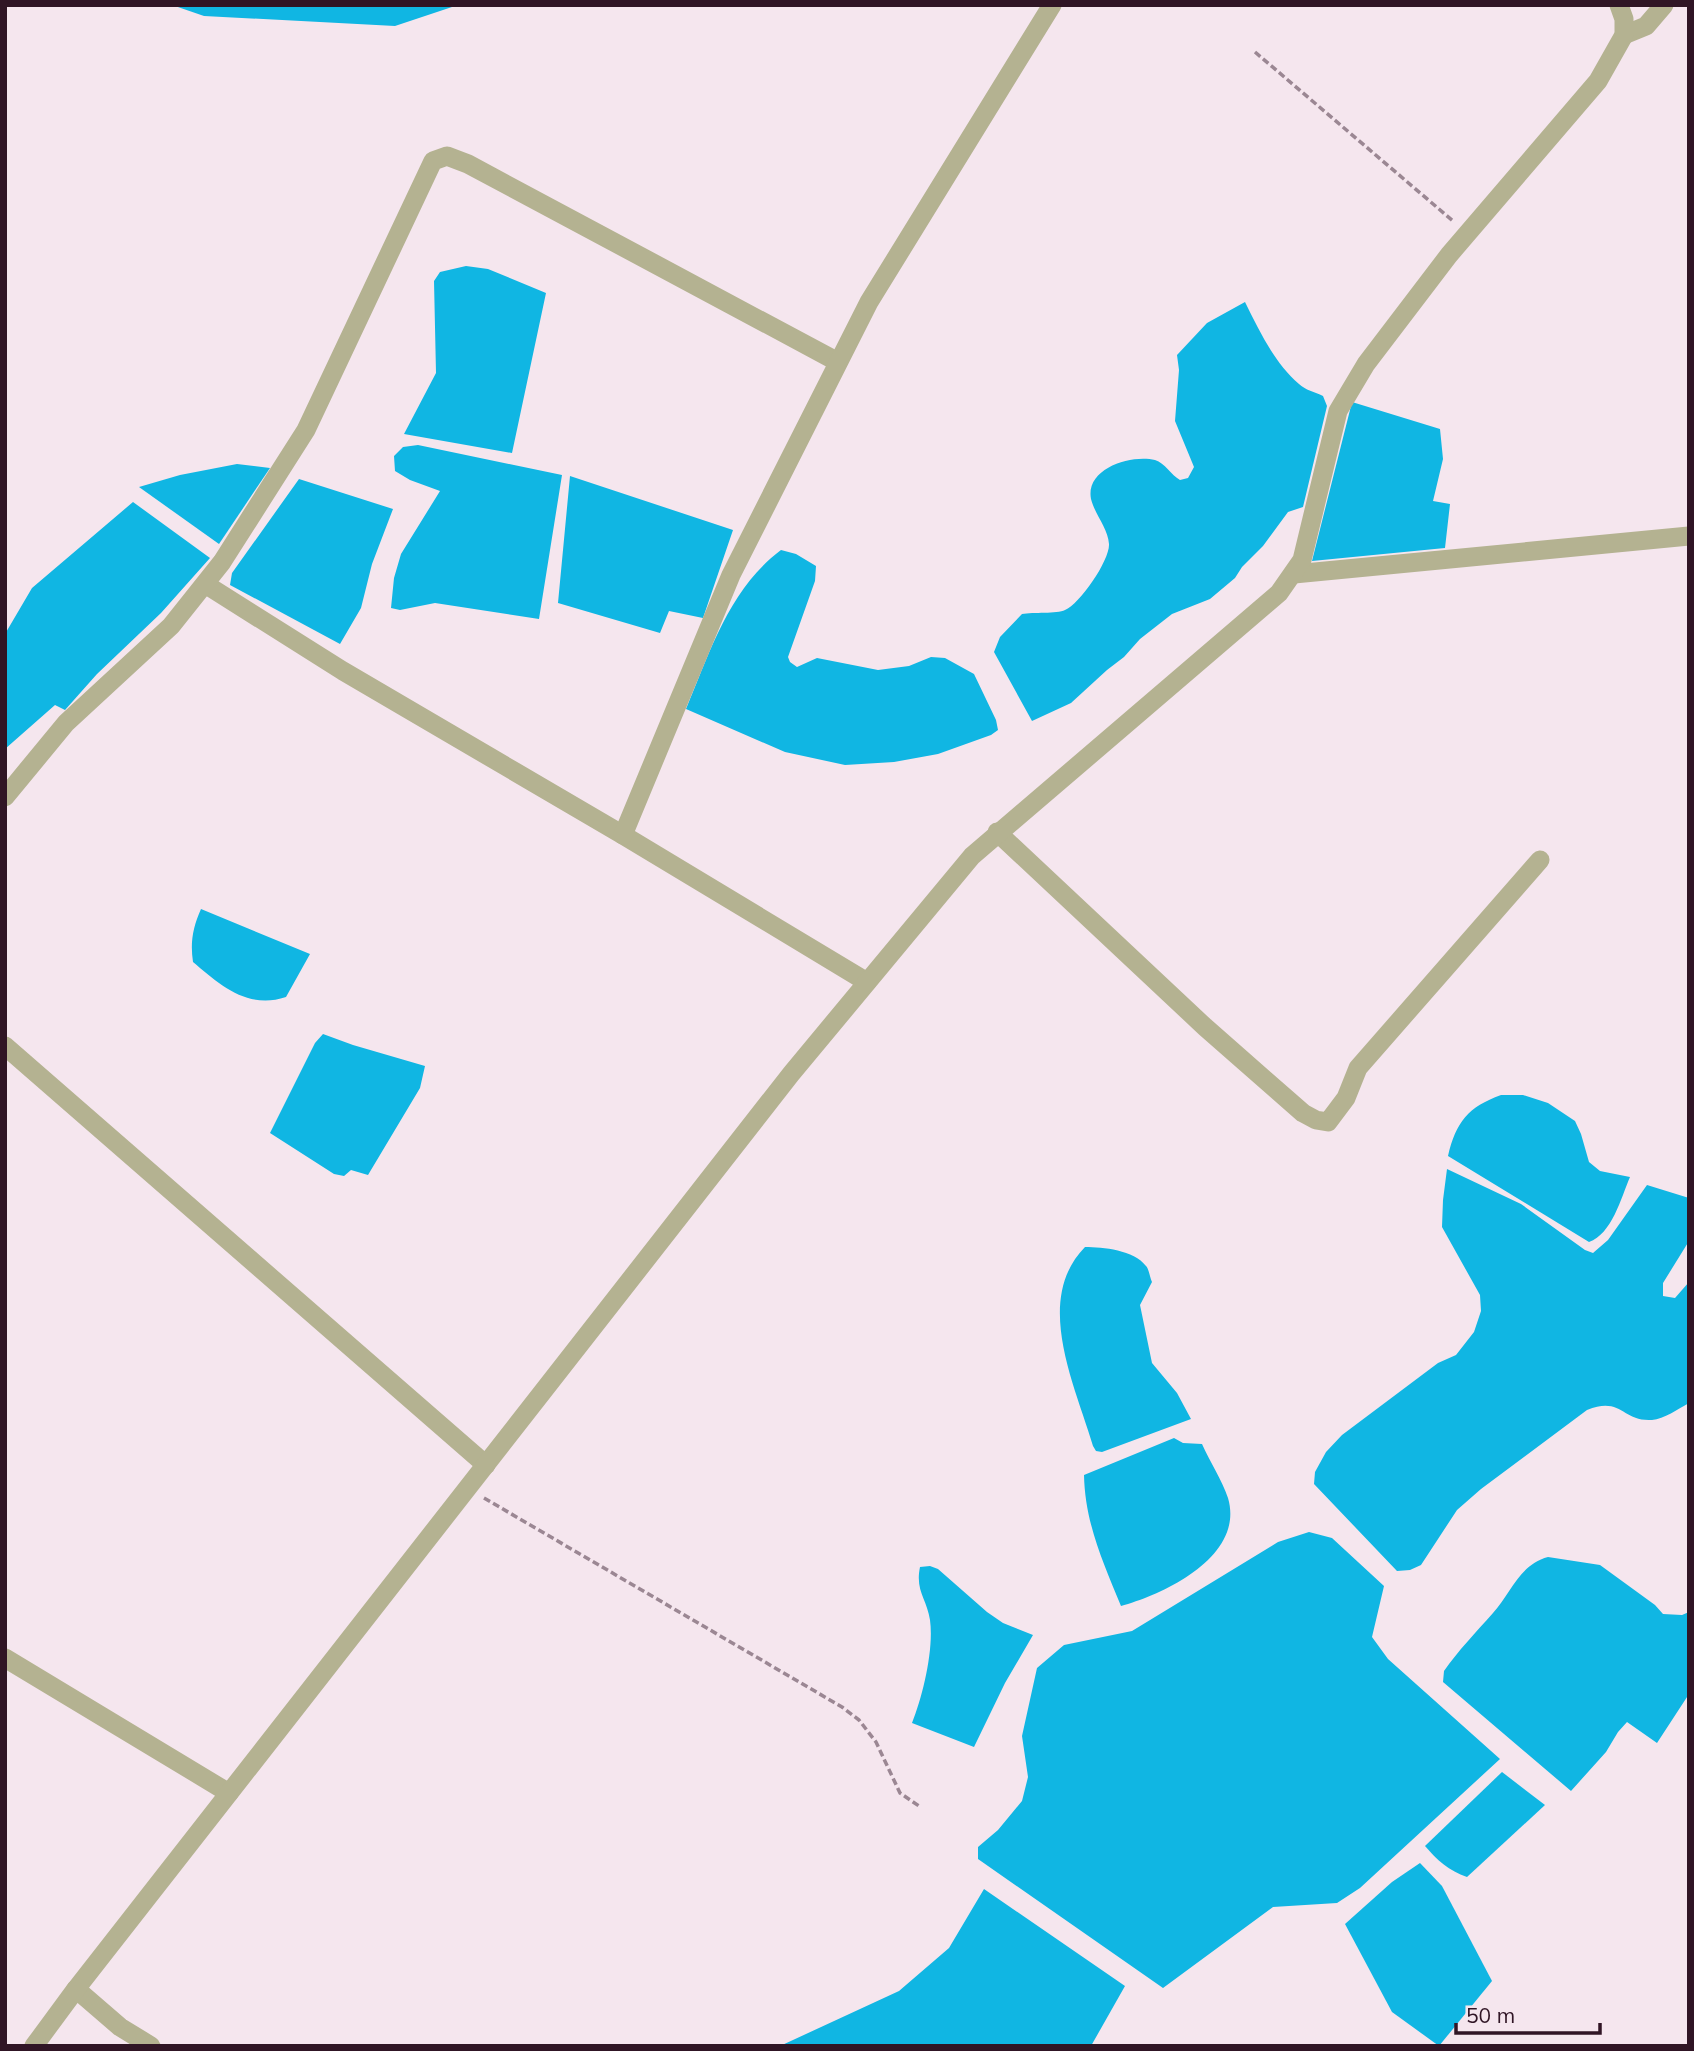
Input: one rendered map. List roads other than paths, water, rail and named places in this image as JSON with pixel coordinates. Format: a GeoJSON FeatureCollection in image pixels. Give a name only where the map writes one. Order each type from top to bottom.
{"type":"FeatureCollection","features":[{"type":"Feature","properties":{"kind":"street"},"geometry":{"type":"LineString","coordinates":[[623,835],[731,575],[869,302],[1052,5]]}},
{"type":"Feature","properties":{"kind":"street"},"geometry":{"type":"LineString","coordinates":[[34,2046],[783,1085],[972,856],[1279,593],[1294,574],[1302,560],[1338,411],[1366,364],[1468,233],[1598,80],[1624,35],[1624,19],[1619,5]]}},
{"type":"Feature","properties":{"kind":"street"},"geometry":{"type":"LineString","coordinates":[[1624,35],[1646,26],[1664,5]]}},
{"type":"Feature","properties":{"kind":"street"},"geometry":{"type":"LineString","coordinates":[[5,797],[66,723],[171,626],[222,562],[306,430],[433,161],[447,156],[468,164],[838,362]]}},
{"type":"Feature","properties":{"kind":"street"},"geometry":{"type":"LineString","coordinates":[[1294,574],[1689,536]]}},
{"type":"Feature","properties":{"kind":"street"},"geometry":{"type":"LineString","coordinates":[[205,584],[343,671],[867,982]]}},
{"type":"Feature","properties":{"kind":"street"},"geometry":{"type":"LineString","coordinates":[[997,832],[1224,1044],[1303,1113],[1328,1122],[1346,1098],[1357,1068],[1540,860]]}},
{"type":"Feature","properties":{"kind":"street"},"geometry":{"type":"LineString","coordinates":[[5,1046],[486,1465]]}},
{"type":"Feature","properties":{"kind":"street"},"geometry":{"type":"LineString","coordinates":[[5,1658],[229,1793]]}},
{"type":"Feature","properties":{"kind":"street"},"geometry":{"type":"LineString","coordinates":[[76,1989],[120,2027],[151,2046]]}},
{"type":"Feature","properties":{"kind":"water"},"geometry":{"type":"Polygon","coordinates":[[[172,5],[458,5],[395,26],[204,16],[172,5]]]}},
{"type":"Feature","properties":{"kind":"water"},"geometry":{"type":"Polygon","coordinates":[[[466,266],[488,269],[546,293],[512,453],[404,434],[436,373],[434,281],[440,272],[466,266]]]}},
{"type":"Feature","properties":{"kind":"water"},"geometry":{"type":"Polygon","coordinates":[[[1245,302],[1268,346],[1282,366],[1301,386],[1323,396],[1327,406],[1303,507],[1288,512],[1235,578],[1210,599],[1172,614],[1140,639],[1124,657],[1071,703],[1032,721],[994,652],[1000,637],[1022,614],[1065,610],[1086,591],[1105,560],[1109,544],[1091,499],[1091,488],[1103,471],[1123,462],[1145,459],[1159,462],[1180,480],[1188,478],[1194,467],[1175,421],[1179,370],[1177,355],[1207,323],[1245,302]]]}},
{"type":"Feature","properties":{"kind":"water"},"geometry":{"type":"Polygon","coordinates":[[[1352,402],[1440,429],[1443,459],[1433,501],[1450,504],[1445,548],[1312,561],[1352,402]]]}},
{"type":"Feature","properties":{"kind":"water"},"geometry":{"type":"Polygon","coordinates":[[[418,445],[562,475],[539,619],[435,603],[400,610],[391,608],[394,578],[401,554],[440,491],[410,480],[395,471],[394,456],[403,447],[418,445]]]}},
{"type":"Feature","properties":{"kind":"water"},"geometry":{"type":"Polygon","coordinates":[[[237,464],[270,468],[219,544],[139,487],[180,475],[237,464]]]}},
{"type":"Feature","properties":{"kind":"water"},"geometry":{"type":"Polygon","coordinates":[[[570,476],[733,530],[703,618],[669,611],[660,633],[558,603],[570,476]]]}},
{"type":"Feature","properties":{"kind":"water"},"geometry":{"type":"Polygon","coordinates":[[[299,479],[393,509],[372,564],[361,608],[340,644],[230,585],[232,573],[299,479]]]}},
{"type":"Feature","properties":{"kind":"water"},"geometry":{"type":"Polygon","coordinates":[[[133,502],[210,558],[161,613],[97,674],[65,710],[55,705],[5,749],[5,634],[32,588],[133,502]]]}},
{"type":"Feature","properties":{"kind":"water"},"geometry":{"type":"Polygon","coordinates":[[[781,550],[796,554],[816,566],[815,581],[788,657],[790,662],[797,667],[817,658],[878,670],[909,666],[931,657],[945,658],[974,674],[996,720],[998,730],[938,754],[894,762],[845,765],[785,752],[686,709],[734,602],[763,566],[781,550]]]}},
{"type":"Feature","properties":{"kind":"water"},"geometry":{"type":"Polygon","coordinates":[[[201,909],[310,954],[286,997],[272,1000],[247,998],[224,987],[193,962],[193,935],[201,909]]]}},
{"type":"Feature","properties":{"kind":"water"},"geometry":{"type":"Polygon","coordinates":[[[323,1034],[425,1066],[420,1088],[368,1175],[351,1170],[344,1176],[334,1174],[270,1133],[315,1043],[323,1034]]]}},
{"type":"Feature","properties":{"kind":"water"},"geometry":{"type":"Polygon","coordinates":[[[1501,1095],[1523,1095],[1548,1103],[1575,1121],[1589,1162],[1600,1171],[1630,1177],[1615,1214],[1597,1238],[1589,1242],[1448,1156],[1455,1134],[1465,1117],[1480,1105],[1501,1095]]]}},
{"type":"Feature","properties":{"kind":"water"},"geometry":{"type":"Polygon","coordinates":[[[1447,1169],[1521,1204],[1593,1253],[1608,1240],[1647,1185],[1689,1198],[1689,1241],[1663,1283],[1663,1296],[1675,1298],[1689,1282],[1689,1403],[1666,1416],[1652,1420],[1642,1420],[1608,1406],[1587,1410],[1457,1510],[1421,1565],[1410,1570],[1397,1571],[1314,1484],[1315,1472],[1326,1452],[1342,1435],[1438,1363],[1456,1355],[1474,1332],[1481,1311],[1480,1295],[1442,1227],[1447,1169]]]}},
{"type":"Feature","properties":{"kind":"water"},"geometry":{"type":"Polygon","coordinates":[[[1085,1247],[1126,1253],[1147,1267],[1152,1282],[1140,1305],[1152,1363],[1177,1393],[1191,1419],[1102,1452],[1096,1451],[1093,1446],[1077,1397],[1063,1344],[1060,1317],[1062,1292],[1070,1268],[1085,1247]]]}},
{"type":"Feature","properties":{"kind":"water"},"geometry":{"type":"Polygon","coordinates":[[[1174,1438],[1183,1443],[1202,1444],[1228,1498],[1230,1519],[1225,1538],[1213,1554],[1179,1582],[1121,1606],[1091,1526],[1084,1475],[1174,1438]]]}},
{"type":"Feature","properties":{"kind":"water"},"geometry":{"type":"Polygon","coordinates":[[[1309,1532],[1332,1538],[1384,1586],[1372,1637],[1388,1659],[1500,1759],[1360,1888],[1337,1903],[1273,1907],[1163,1988],[978,1859],[978,1847],[998,1830],[1022,1801],[1028,1777],[1022,1736],[1037,1668],[1064,1645],[1132,1631],[1278,1542],[1309,1532]]]}},
{"type":"Feature","properties":{"kind":"water"},"geometry":{"type":"Polygon","coordinates":[[[1548,1557],[1600,1565],[1655,1605],[1663,1614],[1682,1615],[1689,1612],[1689,1694],[1657,1743],[1627,1722],[1606,1752],[1571,1791],[1443,1682],[1444,1671],[1449,1664],[1517,1580],[1530,1566],[1548,1557]]]}},
{"type":"Feature","properties":{"kind":"water"},"geometry":{"type":"Polygon","coordinates":[[[920,1567],[938,1569],[1003,1623],[1033,1635],[1005,1683],[974,1747],[912,1723],[924,1686],[931,1632],[919,1575],[920,1567]]]}},
{"type":"Feature","properties":{"kind":"water"},"geometry":{"type":"Polygon","coordinates":[[[1502,1772],[1545,1805],[1467,1877],[1444,1864],[1425,1846],[1502,1772]]]}},
{"type":"Feature","properties":{"kind":"water"},"geometry":{"type":"Polygon","coordinates":[[[1420,1863],[1442,1886],[1492,1981],[1439,2046],[1392,2012],[1345,1924],[1392,1882],[1420,1863]]]}},
{"type":"Feature","properties":{"kind":"water"},"geometry":{"type":"Polygon","coordinates":[[[984,1889],[1125,1986],[1091,2046],[780,2046],[899,1991],[949,1948],[984,1889]]]}}]}
